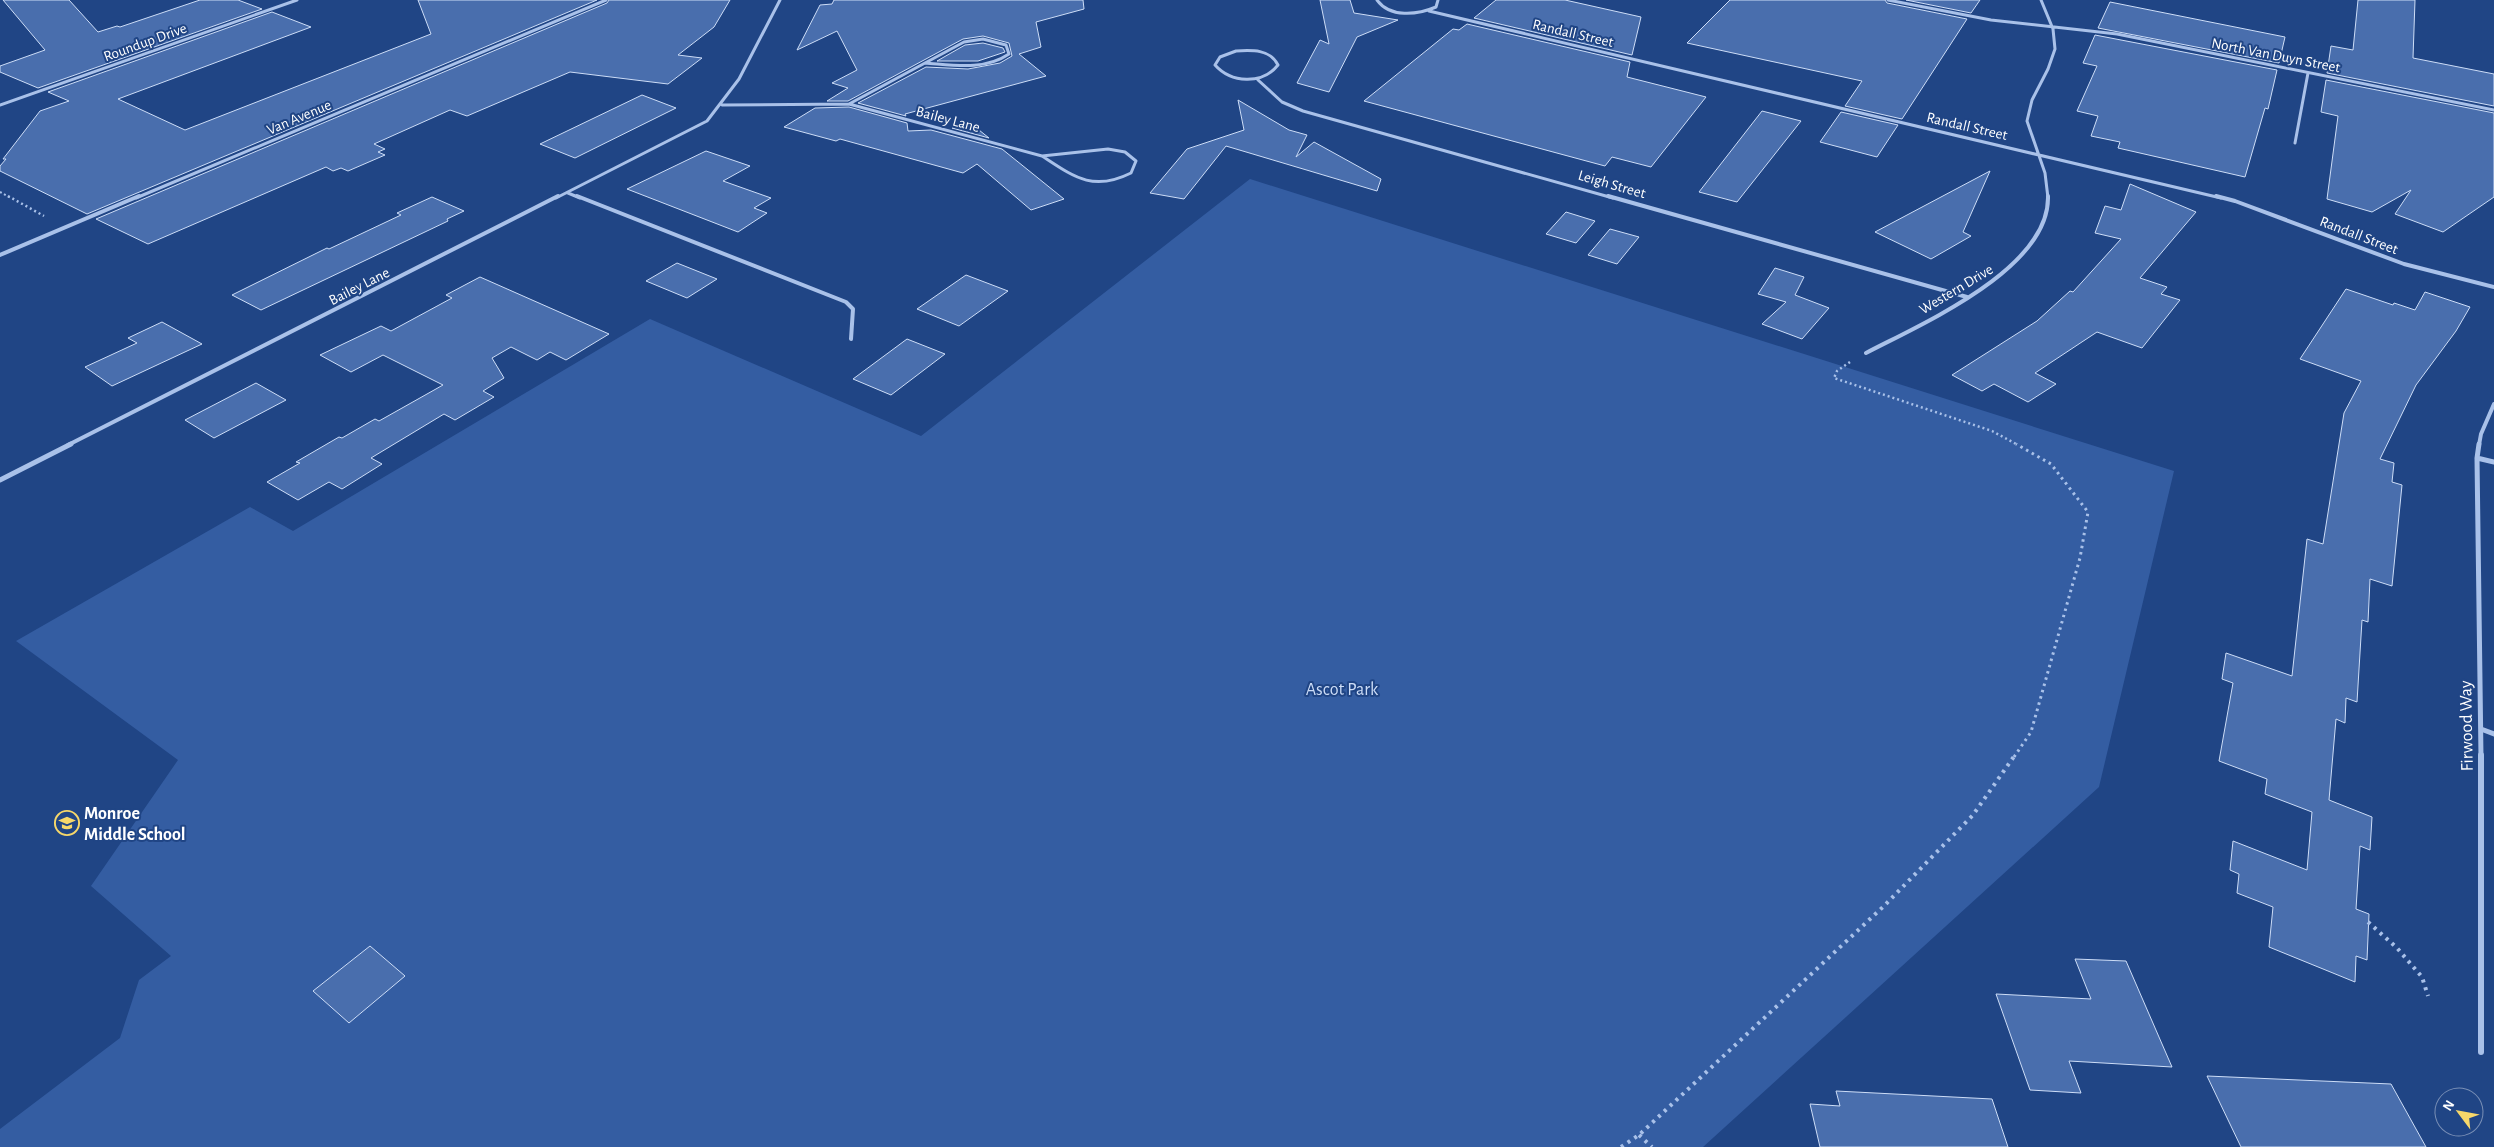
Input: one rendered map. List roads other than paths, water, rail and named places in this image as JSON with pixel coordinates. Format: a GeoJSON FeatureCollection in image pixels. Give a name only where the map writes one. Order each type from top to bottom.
{"type":"FeatureCollection","features":[{"type":"Feature","properties":{"kind":"street","name":"Roundup Drive"},"geometry":{"type":"LineString","coordinates":[[0,105],[297,0]]}},
{"type":"Feature","properties":{"kind":"street","name":"Van Avenue"},"geometry":{"type":"LineString","coordinates":[[0,255],[606,0]]}},
{"type":"Feature","properties":{"kind":"street","name":"Bailey Lane"},"geometry":{"type":"LineString","coordinates":[[0,480],[690,132],[707,121],[722,105],[733,89],[780,0]]}},
{"type":"Feature","properties":{"kind":"street","name":"Randall Street"},"geometry":{"type":"LineString","coordinates":[[1377,0],[1379,4],[1392,11],[1412,13],[1429,11],[2038,154],[2249,206],[2404,264],[2494,288]]}},
{"type":"Feature","properties":{"kind":"street"},"geometry":{"type":"LineString","coordinates":[[1429,11],[1436,6],[1438,0]]}},
{"type":"Feature","properties":{"kind":"street","name":"North Van Duyn Street"},"geometry":{"type":"LineString","coordinates":[[1888,0],[1972,17],[2117,34],[2494,110]]}},
{"type":"Feature","properties":{"kind":"street","name":"Western Drive"},"geometry":{"type":"LineString","coordinates":[[1866,353],[1993,282],[2018,262],[2034,243],[2043,226],[2048,210],[2048,193],[2045,174],[2030,134],[2027,119],[2055,46],[2053,28],[2041,0]]}},
{"type":"Feature","properties":{"kind":"street","name":"Bailey Lane"},"geometry":{"type":"LineString","coordinates":[[849,104],[925,63],[968,40],[992,40],[1006,45],[1009,49],[1004,58],[986,64],[925,63]]}},
{"type":"Feature","properties":{"kind":"street"},"geometry":{"type":"LineString","coordinates":[[1236,51],[1256,51],[1272,56],[1278,64],[1276,69],[1258,80],[1224,74],[1215,65],[1216,61],[1220,57],[1236,51]]}},
{"type":"Feature","properties":{"kind":"street"},"geometry":{"type":"LineString","coordinates":[[2295,143],[2308,73]]}},
{"type":"Feature","properties":{"kind":"street","name":"Leigh Street"},"geometry":{"type":"LineString","coordinates":[[1258,80],[1282,102],[1303,111],[1967,297]]}},
{"type":"Feature","properties":{"kind":"street","name":"Bailey Lane"},"geometry":{"type":"LineString","coordinates":[[722,105],[849,104],[1042,156]]}},
{"type":"Feature","properties":{"kind":"street"},"geometry":{"type":"LineString","coordinates":[[1115,150],[1132,156],[1136,161],[1136,167],[1123,178],[1111,182],[1092,183],[1072,176],[1042,156],[1115,150]]}},
{"type":"Feature","properties":{"kind":"street"},"geometry":{"type":"LineString","coordinates":[[568,193],[846,302],[853,309],[851,339]]}},
{"type":"Feature","properties":{"kind":"street","name":"Firwood Way"},"geometry":{"type":"LineString","coordinates":[[2481,1052],[2481,729],[2477,458],[2481,434],[2494,404]]}},
{"type":"Feature","properties":{"kind":"street"},"geometry":{"type":"LineString","coordinates":[[2477,458],[2494,462]]}},
{"type":"Feature","properties":{"kind":"street"},"geometry":{"type":"LineString","coordinates":[[2481,729],[2494,734]]}},
{"type":"Feature","properties":{"kind":"place","name":"Monroe Middle School"},"geometry":{"type":"Point","coordinates":[67,823]}},
{"type":"Feature","properties":{"kind":"park label","name":"Ascot Park"},"geometry":{"type":"Point","coordinates":[1342,689]}}]}
